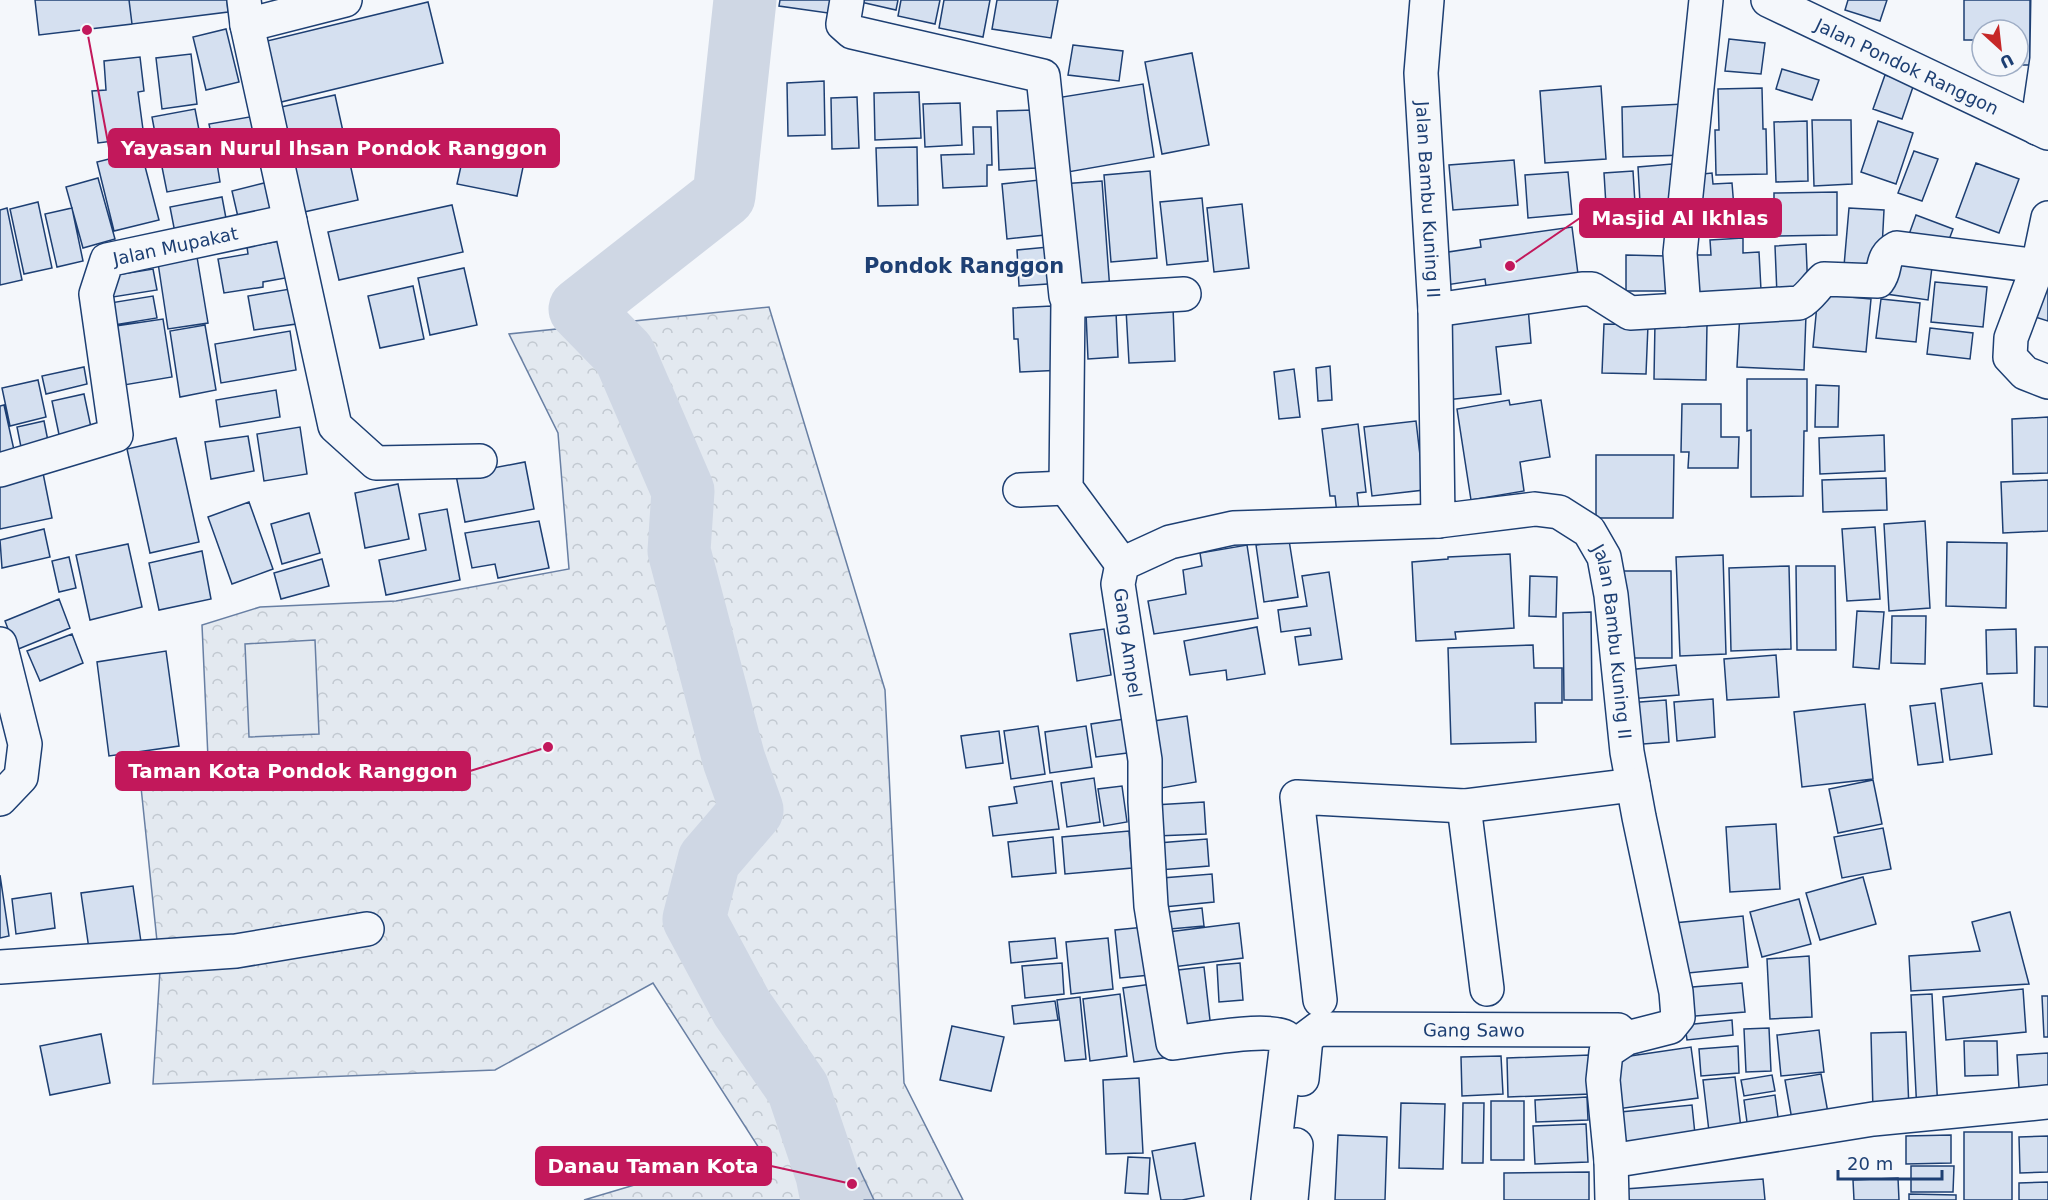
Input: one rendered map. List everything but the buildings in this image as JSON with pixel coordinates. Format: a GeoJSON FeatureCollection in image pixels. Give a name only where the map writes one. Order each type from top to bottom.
{"type":"FeatureCollection","features":[{"type":"Feature","properties":{"kind":"street"},"geometry":{"type":"LineString","coordinates":[[345,0],[246,13],[335,426],[376,463],[480,461]]}},
{"type":"Feature","properties":{"kind":"street"},"geometry":{"type":"LineString","coordinates":[[847,0],[843,24],[852,33],[1043,76],[1068,301],[1066,488],[1122,564]]}},
{"type":"Feature","properties":{"kind":"street","name":"Jalan Bambu Kuning II"},"geometry":{"type":"LineString","coordinates":[[1427,0],[1421,73],[1435,310],[1438,521],[1535,509],[1558,512],[1589,531],[1604,557],[1611,596],[1627,752],[1676,992],[1678,1017],[1670,1027],[1627,1038],[1606,1052],[1603,1080],[1611,1161],[1612,1200]]}},
{"type":"Feature","properties":{"kind":"street"},"geometry":{"type":"LineString","coordinates":[[1684,310],[1680,253],[1706,0]]}},
{"type":"Feature","properties":{"kind":"street","name":"Jalan Pondok Ranggon"},"geometry":{"type":"LineString","coordinates":[[1768,0],[2042,131]]}},
{"type":"Feature","properties":{"kind":"street"},"geometry":{"type":"LineString","coordinates":[[2042,131],[2048,1]]}},
{"type":"Feature","properties":{"kind":"street"},"geometry":{"type":"LineString","coordinates":[[2048,218],[2038,266],[2011,338],[2010,357],[2025,373],[2048,382]]}},
{"type":"Feature","properties":{"kind":"street","name":"Jalan Mupakat"},"geometry":{"type":"LineString","coordinates":[[0,470],[116,435],[96,294],[107,260],[290,221]]}},
{"type":"Feature","properties":{"kind":"street"},"geometry":{"type":"LineString","coordinates":[[1435,310],[1582,289],[1592,290],[1630,313],[1799,303],[1807,299],[1824,279],[1878,281],[1889,252],[1897,248],[2038,266]]}},
{"type":"Feature","properties":{"kind":"street"},"geometry":{"type":"LineString","coordinates":[[1068,301],[1184,294]]}},
{"type":"Feature","properties":{"kind":"street"},"geometry":{"type":"LineString","coordinates":[[1020,490],[1066,488]]}},
{"type":"Feature","properties":{"kind":"street","name":"Gang Ampel"},"geometry":{"type":"LineString","coordinates":[[1268,1200],[1287,1042],[1285,1037],[1272,1033],[1256,1033],[1173,1043],[1151,906],[1145,802],[1146,760],[1118,584],[1122,564],[1170,542],[1233,528],[1438,521]]}},
{"type":"Feature","properties":{"kind":"street"},"geometry":{"type":"LineString","coordinates":[[0,644],[25,744],[21,777],[0,799]]}},
{"type":"Feature","properties":{"kind":"street"},"geometry":{"type":"LineString","coordinates":[[1292,1200],[1306,1038],[1319,1015],[1297,797],[1464,806],[1633,785]]}},
{"type":"Feature","properties":{"kind":"street"},"geometry":{"type":"LineString","coordinates":[[1464,806],[1487,989]]}},
{"type":"Feature","properties":{"kind":"street"},"geometry":{"type":"LineString","coordinates":[[0,967],[236,951],[368,929]]}},
{"type":"Feature","properties":{"kind":"street","name":"Gang Sawo"},"geometry":{"type":"LineString","coordinates":[[1319,1015],[1618,1030],[1627,1038]]}},
{"type":"Feature","properties":{"kind":"street"},"geometry":{"type":"LineString","coordinates":[[1611,1161],[1873,1119],[2048,1102]]}},
{"type":"Feature","properties":{"kind":"green space"},"geometry":{"type":"Polygon","coordinates":[[[769,307],[885,690],[904,1083],[963,1200],[584,1200],[759,1148],[653,983],[495,1070],[153,1084],[160,970],[141,787],[208,758],[202,625],[260,607],[396,601],[569,569],[558,433],[509,334],[769,307]]]}},
{"type":"Feature","properties":{"kind":"green space"},"geometry":{"type":"Polygon","coordinates":[[[315,640],[319,734],[249,737],[245,644],[315,640]]]}},
{"type":"Feature","properties":{"kind":"water"},"geometry":{"type":"Polygon","coordinates":[[[859,1168],[874,1200],[816,1200],[859,1168]]]}},
{"type":"Feature","properties":{"kind":"waterway"},"geometry":{"type":"LineString","coordinates":[[745,0],[724,196],[580,309],[624,354],[683,491],[679,551],[734,760],[752,810],[709,860],[694,919],[742,1008],[798,1089],[827,1175],[832,1200]]}},
{"type":"Feature","properties":{"kind":"place","name":"Yayasan Nurul Ihsan Pondok Ranggon"},"geometry":{"type":"Point","coordinates":[87,30]}},
{"type":"Feature","properties":{"kind":"place","name":"Masjid Al Ikhlas"},"geometry":{"type":"Point","coordinates":[1510,266]}},
{"type":"Feature","properties":{"kind":"place","name":"Taman Kota Pondok Ranggon"},"geometry":{"type":"Point","coordinates":[548,747]}},
{"type":"Feature","properties":{"kind":"place","name":"Danau Taman Kota"},"geometry":{"type":"Point","coordinates":[852,1184]}},
{"type":"Feature","properties":{"kind":"district","name":"Pondok Ranggon"},"geometry":{"type":"Point","coordinates":[964,266]}}]}
